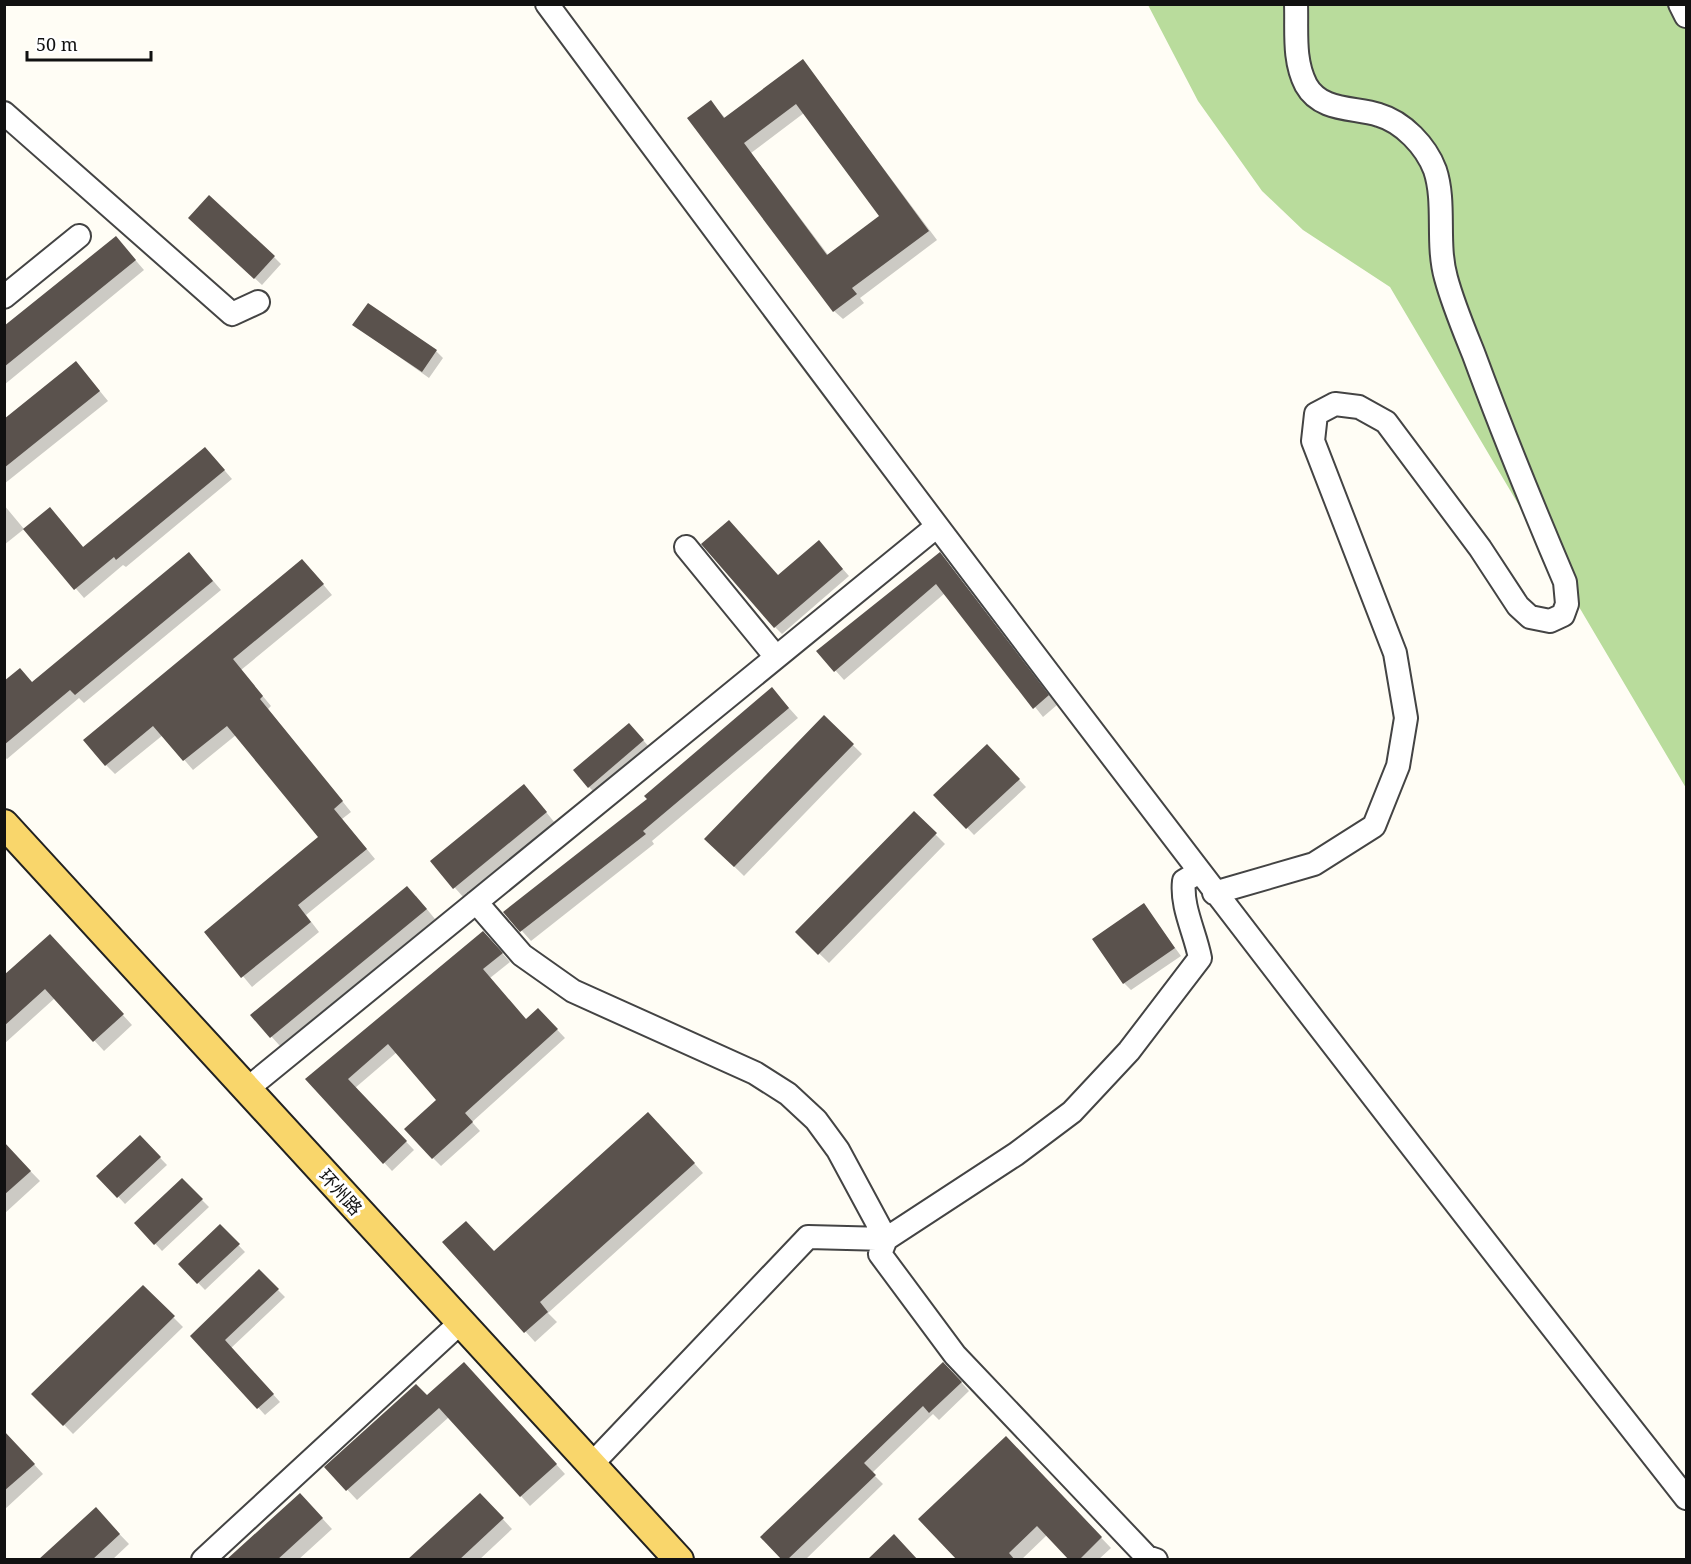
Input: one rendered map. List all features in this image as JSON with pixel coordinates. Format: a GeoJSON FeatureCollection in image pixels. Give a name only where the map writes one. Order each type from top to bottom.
{"type":"FeatureCollection","features":[{"type":"Feature","properties":{"kind":"main road","name":"环州路"},"geometry":{"type":"LineString","coordinates":[[4,824],[679,1560]]}},
{"type":"Feature","properties":{"kind":"street"},"geometry":{"type":"LineString","coordinates":[[547,4],[936,527],[1214,893],[1686,1498]]}},
{"type":"Feature","properties":{"kind":"street"},"geometry":{"type":"LineString","coordinates":[[1214,893],[1314,864],[1374,826],[1398,766],[1407,718],[1395,653],[1312,441],[1316,414],[1335,404],[1359,406],[1386,422],[1480,548],[1518,606],[1530,617],[1550,621],[1563,615],[1567,604],[1565,582],[1485,385],[1446,278],[1439,239],[1439,196],[1435,170],[1422,147],[1400,124],[1378,114],[1340,109],[1321,100],[1307,86],[1297,58],[1296,4]]}},
{"type":"Feature","properties":{"kind":"street"},"geometry":{"type":"LineString","coordinates":[[1680,4],[1686,16]]}},
{"type":"Feature","properties":{"kind":"street"},"geometry":{"type":"LineString","coordinates":[[4,113],[232,314],[258,302]]}},
{"type":"Feature","properties":{"kind":"street"},"geometry":{"type":"LineString","coordinates":[[4,297],[79,236]]}},
{"type":"Feature","properties":{"kind":"street"},"geometry":{"type":"LineString","coordinates":[[247,1089],[936,527]]}},
{"type":"Feature","properties":{"kind":"street"},"geometry":{"type":"LineString","coordinates":[[686,547],[776,657]]}},
{"type":"Feature","properties":{"kind":"street"},"geometry":{"type":"LineString","coordinates":[[591,1465],[808,1237],[886,1239],[1016,1154],[1072,1112],[1129,1051],[1200,958],[1195,932],[1182,898],[1184,881],[1199,872]]}},
{"type":"Feature","properties":{"kind":"street"},"geometry":{"type":"LineString","coordinates":[[476,902],[522,956],[573,991],[755,1073],[788,1094],[816,1120],[833,1142],[886,1239]]}},
{"type":"Feature","properties":{"kind":"street"},"geometry":{"type":"LineString","coordinates":[[886,1239],[880,1254],[954,1355],[1147,1557],[1156,1560]]}},
{"type":"Feature","properties":{"kind":"street"},"geometry":{"type":"LineString","coordinates":[[203,1560],[461,1322]]}},
{"type":"Feature","properties":{"kind":"green space"},"geometry":{"type":"Polygon","coordinates":[[[1148,5],[1686,5],[1686,788],[1390,287],[1303,230],[1262,191],[1198,101],[1148,5]]]}},
{"type":"Feature","properties":{"kind":"building"},"geometry":{"type":"Polygon","coordinates":[[[803,59],[929,231],[852,288],[857,294],[833,312],[687,118],[711,100],[724,118],[803,59]],[[796,104],[744,143],[827,255],[879,216],[796,104]]]}},
{"type":"Feature","properties":{"kind":"building"},"geometry":{"type":"Polygon","coordinates":[[[209,195],[275,256],[254,279],[188,218],[209,195]]]}},
{"type":"Feature","properties":{"kind":"building"},"geometry":{"type":"Polygon","coordinates":[[[116,236],[136,260],[4,367],[4,326],[116,236]]]}},
{"type":"Feature","properties":{"kind":"building"},"geometry":{"type":"Polygon","coordinates":[[[368,303],[437,350],[422,372],[352,325],[368,303]]]}},
{"type":"Feature","properties":{"kind":"building"},"geometry":{"type":"Polygon","coordinates":[[[76,361],[100,391],[4,468],[4,419],[76,361]]]}},
{"type":"Feature","properties":{"kind":"building"},"geometry":{"type":"Polygon","coordinates":[[[205,447],[225,470],[116,560],[114,557],[74,590],[23,529],[50,507],[83,547],[205,447]]]}},
{"type":"Feature","properties":{"kind":"building"},"geometry":{"type":"Polygon","coordinates":[[[729,520],[778,575],[819,540],[843,569],[774,628],[701,544],[729,520]]]}},
{"type":"Feature","properties":{"kind":"building"},"geometry":{"type":"Polygon","coordinates":[[[189,552],[213,581],[75,695],[70,690],[4,745],[4,681],[20,668],[32,682],[189,552]]]}},
{"type":"Feature","properties":{"kind":"building"},"geometry":{"type":"Polygon","coordinates":[[[940,552],[1049,695],[1033,709],[936,584],[834,672],[816,651],[940,552]]]}},
{"type":"Feature","properties":{"kind":"building"},"geometry":{"type":"Polygon","coordinates":[[[302,559],[324,584],[233,659],[263,696],[260,699],[343,801],[334,809],[367,849],[298,905],[311,922],[241,978],[204,932],[318,837],[227,726],[183,761],[153,726],[105,766],[83,740],[302,559]]]}},
{"type":"Feature","properties":{"kind":"building"},"geometry":{"type":"Polygon","coordinates":[[[772,687],[789,708],[643,831],[646,834],[520,932],[503,912],[647,799],[644,796],[772,687]]]}},
{"type":"Feature","properties":{"kind":"building"},"geometry":{"type":"Polygon","coordinates":[[[824,715],[854,744],[734,867],[704,839],[824,715]]]}},
{"type":"Feature","properties":{"kind":"building"},"geometry":{"type":"Polygon","coordinates":[[[629,723],[644,740],[588,788],[573,770],[629,723]]]}},
{"type":"Feature","properties":{"kind":"building"},"geometry":{"type":"Polygon","coordinates":[[[987,744],[1020,779],[966,829],[933,795],[987,744]]]}},
{"type":"Feature","properties":{"kind":"building"},"geometry":{"type":"Polygon","coordinates":[[[524,784],[547,812],[453,889],[430,861],[524,784]]]}},
{"type":"Feature","properties":{"kind":"building"},"geometry":{"type":"Polygon","coordinates":[[[914,811],[937,833],[818,955],[795,932],[914,811]]]}},
{"type":"Feature","properties":{"kind":"building"},"geometry":{"type":"Polygon","coordinates":[[[407,886],[427,909],[270,1038],[250,1015],[407,886]]]}},
{"type":"Feature","properties":{"kind":"building"},"geometry":{"type":"Polygon","coordinates":[[[1144,903],[1175,948],[1123,984],[1092,939],[1144,903]]]}},
{"type":"Feature","properties":{"kind":"building"},"geometry":{"type":"Polygon","coordinates":[[[483,931],[503,953],[483,969],[526,1019],[538,1008],[558,1029],[465,1113],[473,1122],[432,1159],[404,1129],[436,1100],[388,1044],[348,1079],[407,1141],[383,1164],[305,1079],[483,931]]]}},
{"type":"Feature","properties":{"kind":"building"},"geometry":{"type":"Polygon","coordinates":[[[50,934],[124,1014],[93,1042],[45,989],[4,1026],[4,975],[50,934]]]}},
{"type":"Feature","properties":{"kind":"building"},"geometry":{"type":"Polygon","coordinates":[[[648,1112],[695,1163],[540,1302],[548,1312],[524,1333],[442,1242],[466,1221],[494,1251],[648,1112]]]}},
{"type":"Feature","properties":{"kind":"building"},"geometry":{"type":"Polygon","coordinates":[[[140,1135],[161,1157],[117,1198],[96,1176],[140,1135]]]}},
{"type":"Feature","properties":{"kind":"building"},"geometry":{"type":"Polygon","coordinates":[[[4,1142],[31,1171],[4,1195],[4,1142]]]}},
{"type":"Feature","properties":{"kind":"building"},"geometry":{"type":"Polygon","coordinates":[[[182,1178],[203,1199],[154,1245],[134,1223],[182,1178]]]}},
{"type":"Feature","properties":{"kind":"building"},"geometry":{"type":"Polygon","coordinates":[[[220,1224],[240,1244],[197,1284],[178,1264],[220,1224]]]}},
{"type":"Feature","properties":{"kind":"building"},"geometry":{"type":"Polygon","coordinates":[[[259,1269],[279,1289],[225,1340],[274,1394],[257,1409],[190,1336],[259,1269]]]}},
{"type":"Feature","properties":{"kind":"building"},"geometry":{"type":"Polygon","coordinates":[[[143,1285],[175,1316],[63,1426],[31,1394],[143,1285]]]}},
{"type":"Feature","properties":{"kind":"building"},"geometry":{"type":"Polygon","coordinates":[[[464,1362],[557,1464],[520,1497],[439,1408],[346,1491],[324,1467],[416,1384],[427,1395],[464,1362]]]}},
{"type":"Feature","properties":{"kind":"building"},"geometry":{"type":"Polygon","coordinates":[[[943,1362],[962,1382],[929,1413],[923,1406],[864,1463],[876,1475],[787,1560],[782,1560],[760,1537],[943,1362]]]}},
{"type":"Feature","properties":{"kind":"building"},"geometry":{"type":"Polygon","coordinates":[[[4,1431],[35,1464],[4,1491],[4,1431]]]}},
{"type":"Feature","properties":{"kind":"building"},"geometry":{"type":"Polygon","coordinates":[[[1006,1436],[1102,1537],[1079,1560],[1069,1560],[1037,1526],[1009,1553],[1015,1560],[957,1560],[918,1519],[1006,1436]]]}},
{"type":"Feature","properties":{"kind":"building"},"geometry":{"type":"Polygon","coordinates":[[[300,1493],[323,1518],[277,1560],[226,1560],[300,1493]]]}},
{"type":"Feature","properties":{"kind":"building"},"geometry":{"type":"Polygon","coordinates":[[[480,1493],[504,1518],[459,1560],[407,1560],[480,1493]]]}},
{"type":"Feature","properties":{"kind":"building"},"geometry":{"type":"Polygon","coordinates":[[[96,1507],[120,1534],[92,1560],[38,1560],[96,1507]]]}},
{"type":"Feature","properties":{"kind":"building"},"geometry":{"type":"Polygon","coordinates":[[[894,1534],[918,1560],[867,1560],[894,1534]]]}}]}
